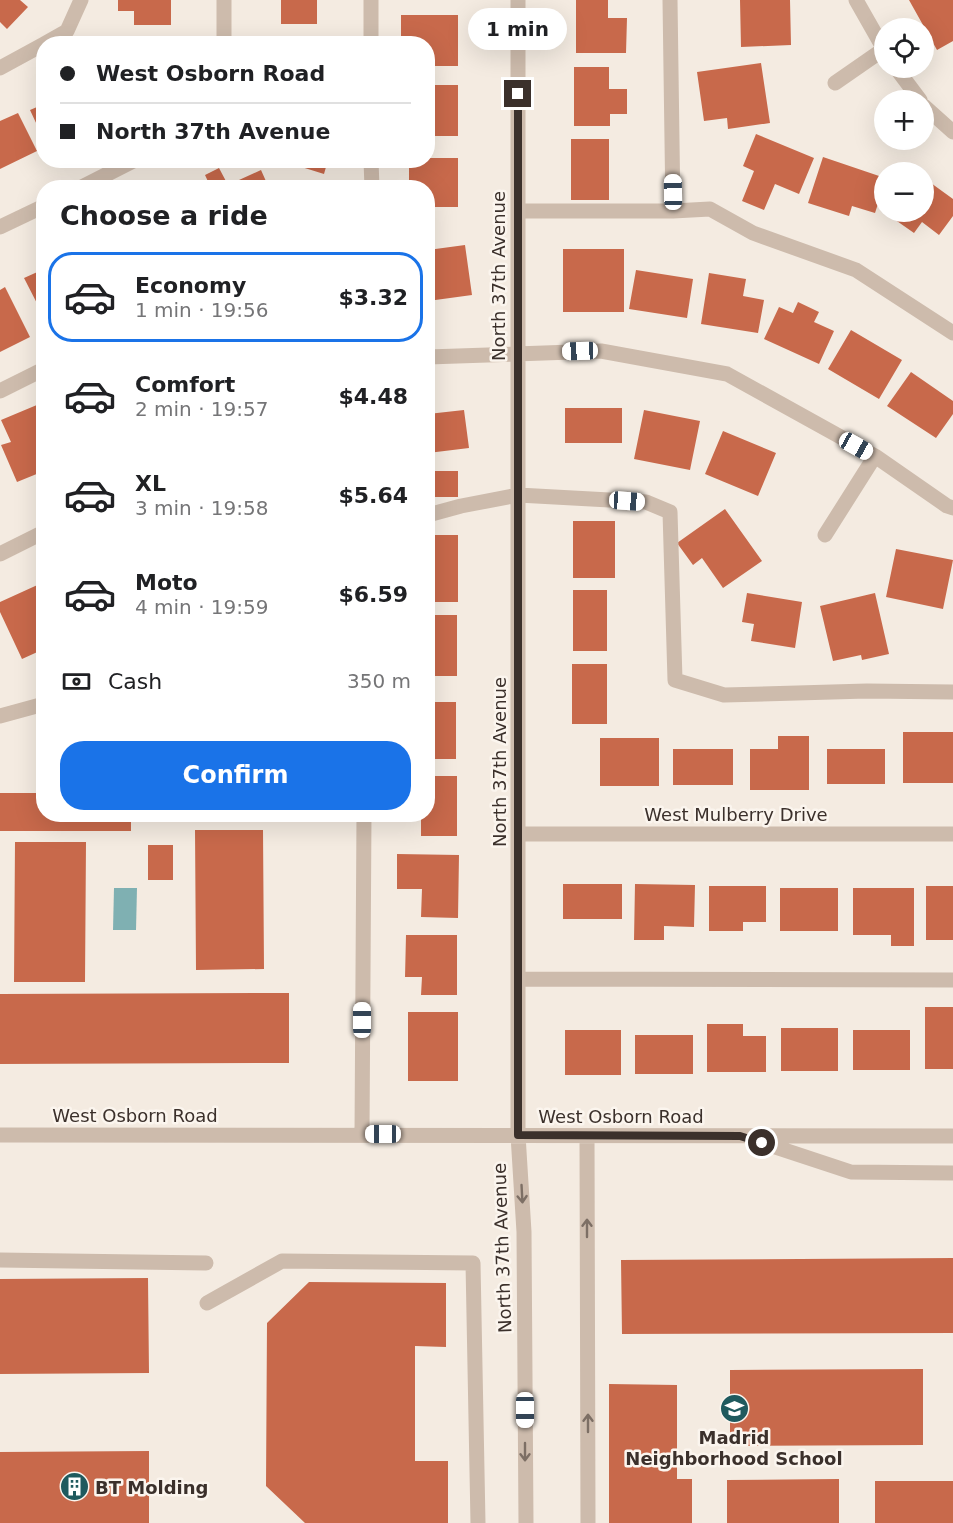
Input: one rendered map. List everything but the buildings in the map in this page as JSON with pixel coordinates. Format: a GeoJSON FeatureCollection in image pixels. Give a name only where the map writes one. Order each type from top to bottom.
{"type":"FeatureCollection","features":[{"type":"Feature","properties":{"kind":"street"},"geometry":{"type":"LineString","coordinates":[[58,36],[67,31],[81,0]]}},
{"type":"Feature","properties":{"kind":"street"},"geometry":{"type":"LineString","coordinates":[[224,36],[225,0]]}},
{"type":"Feature","properties":{"kind":"street"},"geometry":{"type":"LineString","coordinates":[[371,0],[371,36]]}},
{"type":"Feature","properties":{"kind":"street","name":"North 37th Avenue"},"geometry":{"type":"LineString","coordinates":[[518,0],[518,1135],[524,1232],[526,1523]]}},
{"type":"Feature","properties":{"kind":"street"},"geometry":{"type":"LineString","coordinates":[[670,0],[673,211]]}},
{"type":"Feature","properties":{"kind":"street"},"geometry":{"type":"LineString","coordinates":[[856,0],[874,32]]}},
{"type":"Feature","properties":{"kind":"street"},"geometry":{"type":"LineString","coordinates":[[0,68],[36,48]]}},
{"type":"Feature","properties":{"kind":"street"},"geometry":{"type":"LineString","coordinates":[[835,83],[874,57]]}},
{"type":"Feature","properties":{"kind":"street"},"geometry":{"type":"LineString","coordinates":[[934,115],[953,132]]}},
{"type":"Feature","properties":{"kind":"street"},"geometry":{"type":"LineString","coordinates":[[96,180],[119,168]]}},
{"type":"Feature","properties":{"kind":"street"},"geometry":{"type":"LineString","coordinates":[[518,211],[710,209],[753,233],[856,270],[953,333]]}},
{"type":"Feature","properties":{"kind":"street"},"geometry":{"type":"LineString","coordinates":[[0,227],[36,210]]}},
{"type":"Feature","properties":{"kind":"street"},"geometry":{"type":"LineString","coordinates":[[435,357],[601,351],[727,374],[874,456],[953,508]]}},
{"type":"Feature","properties":{"kind":"street"},"geometry":{"type":"LineString","coordinates":[[0,391],[36,373]]}},
{"type":"Feature","properties":{"kind":"street"},"geometry":{"type":"LineString","coordinates":[[825,535],[874,456]]}},
{"type":"Feature","properties":{"kind":"street"},"geometry":{"type":"LineString","coordinates":[[435,513],[518,495],[646,502],[670,512],[675,680],[724,695],[867,691],[953,692]]}},
{"type":"Feature","properties":{"kind":"street"},"geometry":{"type":"LineString","coordinates":[[0,554],[36,536]]}},
{"type":"Feature","properties":{"kind":"street"},"geometry":{"type":"LineString","coordinates":[[0,716],[36,706]]}},
{"type":"Feature","properties":{"kind":"street"},"geometry":{"type":"LineString","coordinates":[[362,1134],[364,822]]}},
{"type":"Feature","properties":{"kind":"street","name":"West Mulberry Drive"},"geometry":{"type":"LineString","coordinates":[[519,834],[953,834]]}},
{"type":"Feature","properties":{"kind":"street"},"geometry":{"type":"LineString","coordinates":[[518,979],[953,980]]}},
{"type":"Feature","properties":{"kind":"street","name":"West Osborn Road"},"geometry":{"type":"LineString","coordinates":[[0,1135],[953,1136]]}},
{"type":"Feature","properties":{"kind":"street"},"geometry":{"type":"LineString","coordinates":[[587,1136],[588,1523]]}},
{"type":"Feature","properties":{"kind":"street"},"geometry":{"type":"LineString","coordinates":[[740,1136],[851,1172],[953,1173]]}},
{"type":"Feature","properties":{"kind":"street"},"geometry":{"type":"LineString","coordinates":[[0,1260],[206,1263]]}},
{"type":"Feature","properties":{"kind":"street"},"geometry":{"type":"LineString","coordinates":[[207,1303],[282,1261],[473,1263],[477,1523]]}},
{"type":"Feature","properties":{"kind":"water"},"geometry":{"type":"Polygon","coordinates":[[[114,888],[137,888],[136,930],[113,930],[114,888]]]}},
{"type":"Feature","properties":{"kind":"place","name":"Madrid Neighborhood School"},"geometry":{"type":"Point","coordinates":[734,1408]}},
{"type":"Feature","properties":{"kind":"place","name":"BT Molding"},"geometry":{"type":"Point","coordinates":[74,1487]}},
{"type":"Feature","properties":{"kind":"route"},"geometry":{"type":"LineString","coordinates":[[518,94],[518,1135],[740,1136],[762,1143]]}}]}
